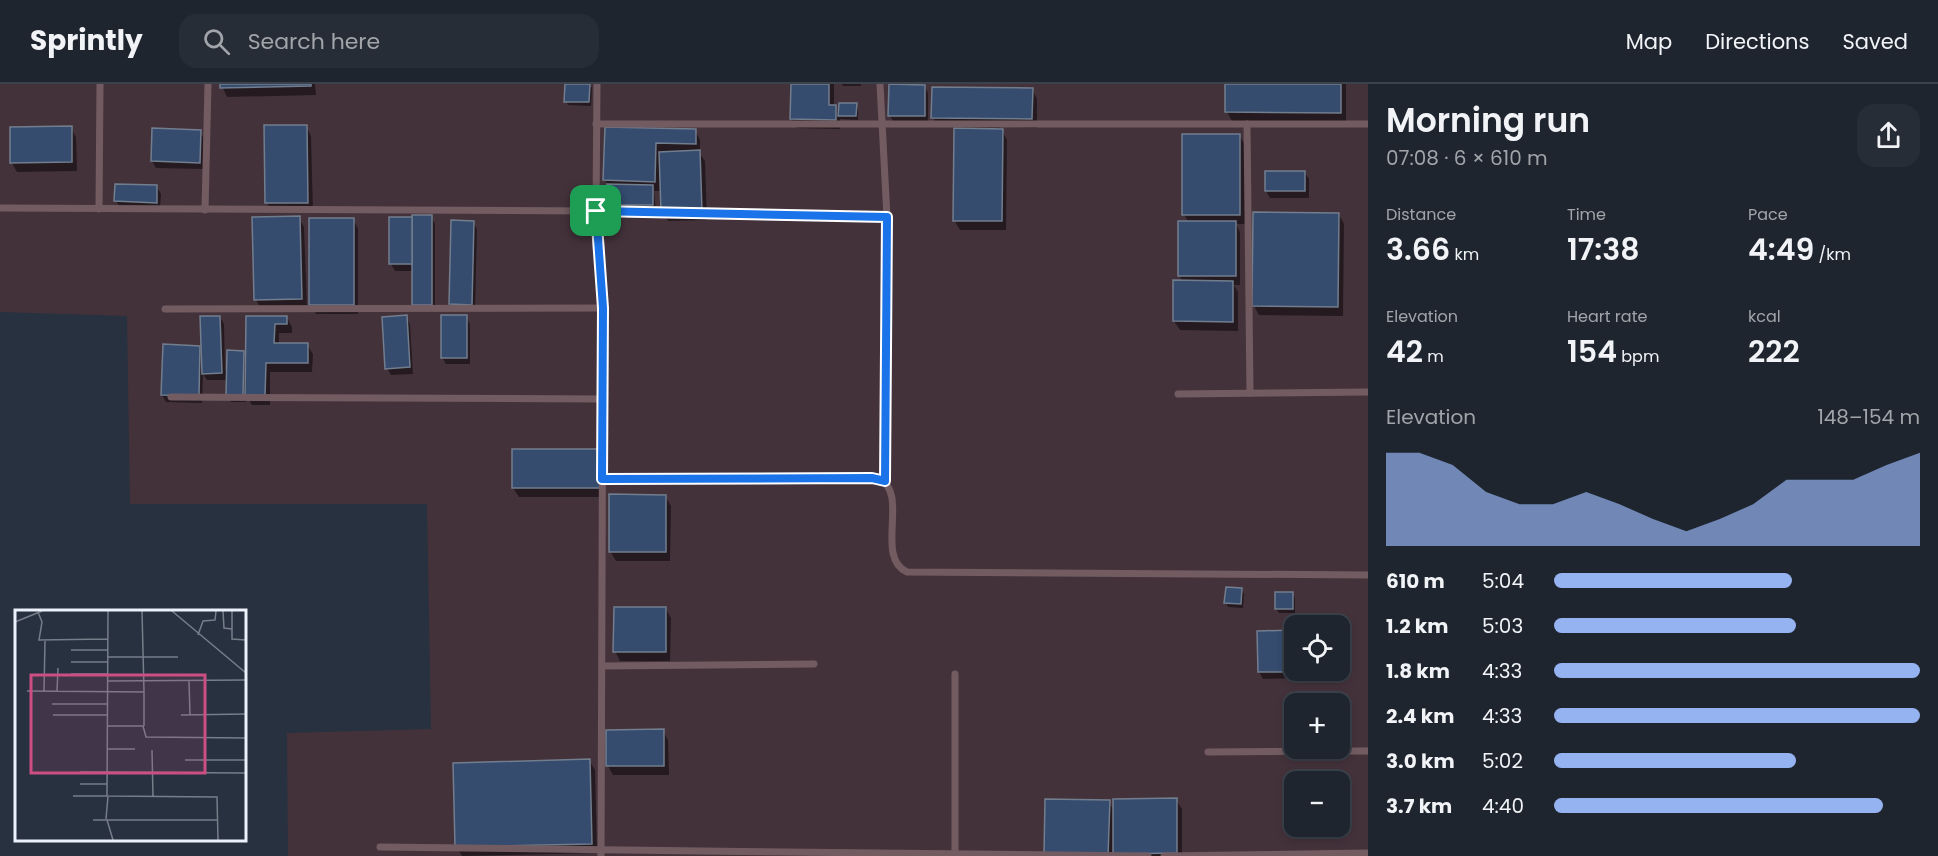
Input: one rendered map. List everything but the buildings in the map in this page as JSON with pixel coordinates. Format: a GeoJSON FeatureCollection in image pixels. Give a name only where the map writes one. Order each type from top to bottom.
{"type":"FeatureCollection","features":[{"type":"Feature","properties":{"kind":"lane"},"geometry":{"type":"LineString","coordinates":[[99,209],[100,84]]}},
{"type":"Feature","properties":{"kind":"lane"},"geometry":{"type":"LineString","coordinates":[[205,210],[208,84]]}},
{"type":"Feature","properties":{"kind":"lane"},"geometry":{"type":"LineString","coordinates":[[597,84],[596,211],[603,308],[601,852]]}},
{"type":"Feature","properties":{"kind":"lane"},"geometry":{"type":"LineString","coordinates":[[880,84],[887,217],[885,481],[891,494],[893,559],[900,569],[907,572],[1368,575]]}},
{"type":"Feature","properties":{"kind":"lane"},"geometry":{"type":"LineString","coordinates":[[596,124],[1368,124]]}},
{"type":"Feature","properties":{"kind":"lane"},"geometry":{"type":"LineString","coordinates":[[1247,124],[1250,393]]}},
{"type":"Feature","properties":{"kind":"lane"},"geometry":{"type":"LineString","coordinates":[[0,208],[596,211],[887,217]]}},
{"type":"Feature","properties":{"kind":"lane"},"geometry":{"type":"LineString","coordinates":[[165,309],[603,308]]}},
{"type":"Feature","properties":{"kind":"lane"},"geometry":{"type":"LineString","coordinates":[[1178,394],[1368,392]]}},
{"type":"Feature","properties":{"kind":"lane"},"geometry":{"type":"LineString","coordinates":[[171,397],[602,399]]}},
{"type":"Feature","properties":{"kind":"lane"},"geometry":{"type":"LineString","coordinates":[[602,479],[872,478],[885,481]]}},
{"type":"Feature","properties":{"kind":"lane"},"geometry":{"type":"LineString","coordinates":[[602,666],[814,664]]}},
{"type":"Feature","properties":{"kind":"lane"},"geometry":{"type":"LineString","coordinates":[[955,674],[955,856]]}},
{"type":"Feature","properties":{"kind":"lane"},"geometry":{"type":"LineString","coordinates":[[1208,752],[1368,751]]}},
{"type":"Feature","properties":{"kind":"lane"},"geometry":{"type":"LineString","coordinates":[[380,847],[601,852],[1148,856]]}},
{"type":"Feature","properties":{"kind":"lane"},"geometry":{"type":"LineString","coordinates":[[1164,856],[1368,853]]}},
{"type":"Feature","properties":{"kind":"shaded area"},"geometry":{"type":"Polygon","coordinates":[[[0,84],[1368,84],[1368,856],[288,856],[287,733],[431,729],[427,504],[130,504],[127,316],[0,312],[0,84]]]}},
{"type":"Feature","properties":{"kind":"route"},"geometry":{"type":"LineString","coordinates":[[596,211],[887,217],[885,481],[872,478],[602,479],[603,308],[596,211]]}}]}
